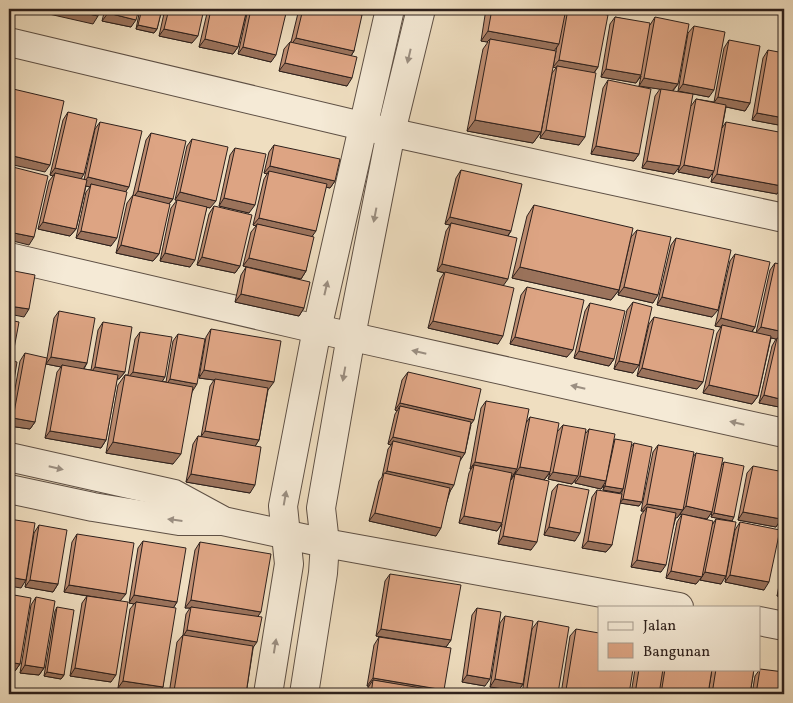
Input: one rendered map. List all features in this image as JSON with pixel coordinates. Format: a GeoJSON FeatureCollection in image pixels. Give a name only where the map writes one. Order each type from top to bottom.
{"type":"FeatureCollection","features":[{"type":"Feature","properties":{"kind":"street"},"geometry":{"type":"LineString","coordinates":[[268,694],[289,564],[283,506],[317,330],[390,9]]}},
{"type":"Feature","properties":{"kind":"street"},"geometry":{"type":"LineString","coordinates":[[304,694],[323,573],[325,543],[321,508],[351,336],[391,132],[421,9]]}},
{"type":"Feature","properties":{"kind":"street"},"geometry":{"type":"LineString","coordinates":[[9,42],[362,126],[784,218]]}},
{"type":"Feature","properties":{"kind":"street"},"geometry":{"type":"LineString","coordinates":[[9,257],[317,330],[784,433]]}},
{"type":"Feature","properties":{"kind":"street"},"geometry":{"type":"LineString","coordinates":[[9,457],[174,494],[223,521]]}},
{"type":"Feature","properties":{"kind":"street"},"geometry":{"type":"LineString","coordinates":[[9,489],[93,507],[179,521],[223,521],[325,543],[673,606]]}},
{"type":"Feature","properties":{"kind":"street"},"geometry":{"type":"LineString","coordinates":[[760,621],[784,626]]}},
{"type":"Feature","properties":{"kind":"building"},"geometry":{"type":"Polygon","coordinates":[[[66,9],[100,9],[98,16],[66,9]]]}},
{"type":"Feature","properties":{"kind":"building"},"geometry":{"type":"Polygon","coordinates":[[[109,9],[139,9],[136,20],[108,13],[109,9]]]}},
{"type":"Feature","properties":{"kind":"building"},"geometry":{"type":"Polygon","coordinates":[[[142,9],[162,9],[157,29],[138,25],[142,9]]]}},
{"type":"Feature","properties":{"kind":"building"},"geometry":{"type":"Polygon","coordinates":[[[169,9],[204,9],[198,36],[164,29],[169,9]]]}},
{"type":"Feature","properties":{"kind":"building"},"geometry":{"type":"Polygon","coordinates":[[[211,9],[247,9],[238,47],[205,39],[211,9]]]}},
{"type":"Feature","properties":{"kind":"building"},"geometry":{"type":"Polygon","coordinates":[[[251,9],[287,9],[276,55],[243,47],[251,9]]]}},
{"type":"Feature","properties":{"kind":"building"},"geometry":{"type":"Polygon","coordinates":[[[303,9],[334,9],[362,15],[354,51],[296,38],[303,9]]]}},
{"type":"Feature","properties":{"kind":"building"},"geometry":{"type":"Polygon","coordinates":[[[492,9],[566,9],[559,44],[488,31],[492,9]]]}},
{"type":"Feature","properties":{"kind":"building"},"geometry":{"type":"Polygon","coordinates":[[[568,9],[608,15],[598,67],[559,60],[568,9]]]}},
{"type":"Feature","properties":{"kind":"building"},"geometry":{"type":"Polygon","coordinates":[[[615,17],[650,23],[641,75],[606,69],[615,17]]]}},
{"type":"Feature","properties":{"kind":"building"},"geometry":{"type":"Polygon","coordinates":[[[655,17],[689,24],[678,84],[644,78],[655,17]]]}},
{"type":"Feature","properties":{"kind":"building"},"geometry":{"type":"Polygon","coordinates":[[[694,26],[725,32],[714,90],[683,84],[694,26]]]}},
{"type":"Feature","properties":{"kind":"building"},"geometry":{"type":"Polygon","coordinates":[[[490,39],[556,51],[541,132],[475,120],[490,39]]]}},
{"type":"Feature","properties":{"kind":"building"},"geometry":{"type":"Polygon","coordinates":[[[729,40],[760,46],[750,103],[718,97],[729,40]]]}},
{"type":"Feature","properties":{"kind":"building"},"geometry":{"type":"Polygon","coordinates":[[[290,42],[357,57],[352,78],[285,63],[290,42]]]}},
{"type":"Feature","properties":{"kind":"building"},"geometry":{"type":"Polygon","coordinates":[[[768,50],[784,53],[784,118],[757,113],[768,50]]]}},
{"type":"Feature","properties":{"kind":"building"},"geometry":{"type":"Polygon","coordinates":[[[557,66],[596,73],[585,137],[546,130],[557,66]]]}},
{"type":"Feature","properties":{"kind":"building"},"geometry":{"type":"Polygon","coordinates":[[[608,80],[651,89],[639,154],[596,146],[608,80]]]}},
{"type":"Feature","properties":{"kind":"building"},"geometry":{"type":"Polygon","coordinates":[[[9,88],[64,101],[50,165],[9,155],[9,88]]]}},
{"type":"Feature","properties":{"kind":"building"},"geometry":{"type":"Polygon","coordinates":[[[661,89],[693,94],[680,166],[647,161],[661,89]]]}},
{"type":"Feature","properties":{"kind":"building"},"geometry":{"type":"Polygon","coordinates":[[[696,99],[726,105],[714,171],[684,165],[696,99]]]}},
{"type":"Feature","properties":{"kind":"building"},"geometry":{"type":"Polygon","coordinates":[[[68,112],[97,119],[84,174],[55,168],[68,112]]]}},
{"type":"Feature","properties":{"kind":"building"},"geometry":{"type":"Polygon","coordinates":[[[100,122],[142,131],[129,187],[88,177],[100,122]]]}},
{"type":"Feature","properties":{"kind":"building"},"geometry":{"type":"Polygon","coordinates":[[[726,122],[784,133],[784,176],[782,186],[717,174],[726,122]]]}},
{"type":"Feature","properties":{"kind":"building"},"geometry":{"type":"Polygon","coordinates":[[[151,133],[186,141],[173,199],[138,191],[151,133]]]}},
{"type":"Feature","properties":{"kind":"building"},"geometry":{"type":"Polygon","coordinates":[[[192,139],[228,147],[216,201],[180,192],[192,139]]]}},
{"type":"Feature","properties":{"kind":"building"},"geometry":{"type":"Polygon","coordinates":[[[274,145],[340,159],[335,181],[270,166],[274,145]]]}},
{"type":"Feature","properties":{"kind":"building"},"geometry":{"type":"Polygon","coordinates":[[[235,148],[266,154],[255,205],[224,198],[235,148]]]}},
{"type":"Feature","properties":{"kind":"building"},"geometry":{"type":"Polygon","coordinates":[[[9,166],[48,176],[34,237],[9,232],[9,166]]]}},
{"type":"Feature","properties":{"kind":"building"},"geometry":{"type":"Polygon","coordinates":[[[461,170],[522,184],[511,231],[450,217],[461,170]]]}},
{"type":"Feature","properties":{"kind":"building"},"geometry":{"type":"Polygon","coordinates":[[[269,171],[327,184],[316,231],[259,218],[269,171]]]}},
{"type":"Feature","properties":{"kind":"building"},"geometry":{"type":"Polygon","coordinates":[[[55,173],[87,180],[76,229],[43,222],[55,173]]]}},
{"type":"Feature","properties":{"kind":"building"},"geometry":{"type":"Polygon","coordinates":[[[91,184],[127,192],[117,238],[81,231],[91,184]]]}},
{"type":"Feature","properties":{"kind":"building"},"geometry":{"type":"Polygon","coordinates":[[[133,195],[170,204],[159,254],[121,245],[133,195]]]}},
{"type":"Feature","properties":{"kind":"building"},"geometry":{"type":"Polygon","coordinates":[[[177,200],[207,207],[195,260],[165,253],[177,200]]]}},
{"type":"Feature","properties":{"kind":"building"},"geometry":{"type":"Polygon","coordinates":[[[534,205],[633,228],[619,290],[520,267],[534,205]]]}},
{"type":"Feature","properties":{"kind":"building"},"geometry":{"type":"Polygon","coordinates":[[[214,206],[252,215],[240,266],[202,257],[214,206]]]}},
{"type":"Feature","properties":{"kind":"building"},"geometry":{"type":"Polygon","coordinates":[[[451,223],[517,238],[508,279],[442,264],[451,223]]]}},
{"type":"Feature","properties":{"kind":"building"},"geometry":{"type":"Polygon","coordinates":[[[257,224],[314,237],[306,271],[249,258],[257,224]]]}},
{"type":"Feature","properties":{"kind":"building"},"geometry":{"type":"Polygon","coordinates":[[[637,230],[671,237],[658,295],[624,287],[637,230]]]}},
{"type":"Feature","properties":{"kind":"building"},"geometry":{"type":"Polygon","coordinates":[[[676,238],[731,250],[718,310],[662,297],[676,238]]]}},
{"type":"Feature","properties":{"kind":"building"},"geometry":{"type":"Polygon","coordinates":[[[735,254],[770,262],[755,327],[721,318],[735,254]]]}},
{"type":"Feature","properties":{"kind":"building"},"geometry":{"type":"Polygon","coordinates":[[[775,263],[784,265],[784,332],[761,327],[775,263]]]}},
{"type":"Feature","properties":{"kind":"building"},"geometry":{"type":"Polygon","coordinates":[[[246,267],[310,282],[304,308],[241,294],[246,267]]]}},
{"type":"Feature","properties":{"kind":"building"},"geometry":{"type":"Polygon","coordinates":[[[9,270],[35,275],[29,309],[9,306],[9,270]]]}},
{"type":"Feature","properties":{"kind":"building"},"geometry":{"type":"Polygon","coordinates":[[[445,272],[514,288],[503,336],[433,321],[445,272]]]}},
{"type":"Feature","properties":{"kind":"building"},"geometry":{"type":"Polygon","coordinates":[[[527,287],[584,300],[573,350],[515,337],[527,287]]]}},
{"type":"Feature","properties":{"kind":"building"},"geometry":{"type":"Polygon","coordinates":[[[633,302],[652,307],[639,365],[619,361],[633,302]]]}},
{"type":"Feature","properties":{"kind":"building"},"geometry":{"type":"Polygon","coordinates":[[[590,303],[625,311],[614,359],[579,351],[590,303]]]}},
{"type":"Feature","properties":{"kind":"building"},"geometry":{"type":"Polygon","coordinates":[[[59,311],[95,318],[87,363],[51,357],[59,311]]]}},
{"type":"Feature","properties":{"kind":"building"},"geometry":{"type":"Polygon","coordinates":[[[654,317],[714,330],[703,382],[642,368],[654,317]]]}},
{"type":"Feature","properties":{"kind":"building"},"geometry":{"type":"Polygon","coordinates":[[[9,320],[19,322],[13,354],[9,353],[9,320]]]}},
{"type":"Feature","properties":{"kind":"building"},"geometry":{"type":"Polygon","coordinates":[[[103,322],[132,327],[125,372],[95,367],[103,322]]]}},
{"type":"Feature","properties":{"kind":"building"},"geometry":{"type":"Polygon","coordinates":[[[722,325],[771,336],[758,396],[709,385],[722,325]]]}},
{"type":"Feature","properties":{"kind":"building"},"geometry":{"type":"Polygon","coordinates":[[[211,329],[281,341],[274,382],[204,370],[211,329]]]}},
{"type":"Feature","properties":{"kind":"building"},"geometry":{"type":"Polygon","coordinates":[[[140,332],[172,337],[165,377],[133,372],[140,332]]]}},
{"type":"Feature","properties":{"kind":"building"},"geometry":{"type":"Polygon","coordinates":[[[178,334],[205,339],[197,384],[170,379],[178,334]]]}},
{"type":"Feature","properties":{"kind":"building"},"geometry":{"type":"Polygon","coordinates":[[[777,338],[784,340],[784,400],[764,395],[777,338]]]}},
{"type":"Feature","properties":{"kind":"building"},"geometry":{"type":"Polygon","coordinates":[[[25,353],[47,358],[35,422],[13,418],[25,353]]]}},
{"type":"Feature","properties":{"kind":"building"},"geometry":{"type":"Polygon","coordinates":[[[9,360],[17,362],[9,411],[9,360]]]}},
{"type":"Feature","properties":{"kind":"building"},"geometry":{"type":"Polygon","coordinates":[[[62,365],[118,375],[106,440],[50,431],[62,365]]]}},
{"type":"Feature","properties":{"kind":"building"},"geometry":{"type":"Polygon","coordinates":[[[408,372],[481,389],[474,420],[400,403],[408,372]]]}},
{"type":"Feature","properties":{"kind":"building"},"geometry":{"type":"Polygon","coordinates":[[[125,375],[193,387],[181,454],[113,442],[125,375]]]}},
{"type":"Feature","properties":{"kind":"building"},"geometry":{"type":"Polygon","coordinates":[[[215,379],[268,388],[259,440],[205,431],[215,379]]]}},
{"type":"Feature","properties":{"kind":"building"},"geometry":{"type":"Polygon","coordinates":[[[486,401],[529,409],[517,469],[475,462],[486,401]]]}},
{"type":"Feature","properties":{"kind":"building"},"geometry":{"type":"Polygon","coordinates":[[[400,406],[471,422],[465,453],[393,437],[400,406]]]}},
{"type":"Feature","properties":{"kind":"building"},"geometry":{"type":"Polygon","coordinates":[[[530,417],[559,423],[550,472],[520,467],[530,417]]]}},
{"type":"Feature","properties":{"kind":"building"},"geometry":{"type":"Polygon","coordinates":[[[563,425],[586,429],[578,476],[553,472],[563,425]]]}},
{"type":"Feature","properties":{"kind":"building"},"geometry":{"type":"Polygon","coordinates":[[[589,429],[615,434],[606,481],[580,476],[589,429]]]}},
{"type":"Feature","properties":{"kind":"building"},"geometry":{"type":"Polygon","coordinates":[[[198,436],[261,447],[255,485],[191,474],[198,436]]]}},
{"type":"Feature","properties":{"kind":"building"},"geometry":{"type":"Polygon","coordinates":[[[615,439],[632,442],[623,489],[605,486],[615,439]]]}},
{"type":"Feature","properties":{"kind":"building"},"geometry":{"type":"Polygon","coordinates":[[[393,441],[461,457],[454,485],[387,471],[393,441]]]}},
{"type":"Feature","properties":{"kind":"building"},"geometry":{"type":"Polygon","coordinates":[[[634,443],[652,447],[642,502],[623,499],[634,443]]]}},
{"type":"Feature","properties":{"kind":"building"},"geometry":{"type":"Polygon","coordinates":[[[658,445],[694,452],[683,510],[647,504],[658,445]]]}},
{"type":"Feature","properties":{"kind":"building"},"geometry":{"type":"Polygon","coordinates":[[[696,453],[723,458],[712,512],[686,506],[696,453]]]}},
{"type":"Feature","properties":{"kind":"building"},"geometry":{"type":"Polygon","coordinates":[[[724,462],[744,466],[734,517],[714,513],[724,462]]]}},
{"type":"Feature","properties":{"kind":"building"},"geometry":{"type":"Polygon","coordinates":[[[474,465],[512,473],[502,523],[464,516],[474,465]]]}},
{"type":"Feature","properties":{"kind":"building"},"geometry":{"type":"Polygon","coordinates":[[[753,466],[784,472],[784,504],[781,519],[743,512],[753,466]]]}},
{"type":"Feature","properties":{"kind":"building"},"geometry":{"type":"Polygon","coordinates":[[[384,473],[450,488],[441,528],[375,513],[384,473]]]}},
{"type":"Feature","properties":{"kind":"building"},"geometry":{"type":"Polygon","coordinates":[[[515,474],[549,481],[537,542],[503,536],[515,474]]]}},
{"type":"Feature","properties":{"kind":"building"},"geometry":{"type":"Polygon","coordinates":[[[558,484],[589,490],[580,533],[549,527],[558,484]]]}},
{"type":"Feature","properties":{"kind":"building"},"geometry":{"type":"Polygon","coordinates":[[[597,490],[622,494],[612,545],[588,541],[597,490]]]}},
{"type":"Feature","properties":{"kind":"building"},"geometry":{"type":"Polygon","coordinates":[[[647,507],[676,513],[666,565],[637,560],[647,507]]]}},
{"type":"Feature","properties":{"kind":"building"},"geometry":{"type":"Polygon","coordinates":[[[682,514],[713,521],[702,577],[671,571],[682,514]]]}},
{"type":"Feature","properties":{"kind":"building"},"geometry":{"type":"Polygon","coordinates":[[[9,519],[35,523],[26,580],[9,577],[9,519]]]}},
{"type":"Feature","properties":{"kind":"building"},"geometry":{"type":"Polygon","coordinates":[[[716,519],[736,522],[726,576],[705,572],[716,519]]]}},
{"type":"Feature","properties":{"kind":"building"},"geometry":{"type":"Polygon","coordinates":[[[740,522],[780,530],[769,582],[730,575],[740,522]]]}},
{"type":"Feature","properties":{"kind":"building"},"geometry":{"type":"Polygon","coordinates":[[[39,525],[67,530],[58,584],[30,580],[39,525]]]}},
{"type":"Feature","properties":{"kind":"building"},"geometry":{"type":"Polygon","coordinates":[[[77,534],[134,543],[126,594],[69,585],[77,534]]]}},
{"type":"Feature","properties":{"kind":"building"},"geometry":{"type":"Polygon","coordinates":[[[143,541],[186,548],[177,602],[134,595],[143,541]]]}},
{"type":"Feature","properties":{"kind":"building"},"geometry":{"type":"Polygon","coordinates":[[[200,542],[271,554],[261,612],[191,600],[200,542]]]}},
{"type":"Feature","properties":{"kind":"building"},"geometry":{"type":"Polygon","coordinates":[[[390,574],[461,585],[451,640],[381,629],[390,574]]]}},
{"type":"Feature","properties":{"kind":"building"},"geometry":{"type":"Polygon","coordinates":[[[14,595],[31,598],[20,664],[9,662],[9,628],[14,595]]]}},
{"type":"Feature","properties":{"kind":"building"},"geometry":{"type":"Polygon","coordinates":[[[87,596],[128,602],[116,675],[75,668],[87,596]]]}},
{"type":"Feature","properties":{"kind":"building"},"geometry":{"type":"Polygon","coordinates":[[[36,597],[55,601],[44,668],[25,665],[36,597]]]}},
{"type":"Feature","properties":{"kind":"building"},"geometry":{"type":"Polygon","coordinates":[[[136,602],[176,608],[163,687],[123,681],[136,602]]]}},
{"type":"Feature","properties":{"kind":"building"},"geometry":{"type":"Polygon","coordinates":[[[57,607],[74,610],[64,675],[47,672],[57,607]]]}},
{"type":"Feature","properties":{"kind":"building"},"geometry":{"type":"Polygon","coordinates":[[[191,607],[262,617],[257,642],[187,630],[191,607]]]}},
{"type":"Feature","properties":{"kind":"building"},"geometry":{"type":"Polygon","coordinates":[[[477,608],[501,612],[490,679],[467,675],[477,608]]]}},
{"type":"Feature","properties":{"kind":"building"},"geometry":{"type":"Polygon","coordinates":[[[505,616],[533,621],[523,684],[495,679],[505,616]]]}},
{"type":"Feature","properties":{"kind":"building"},"geometry":{"type":"Polygon","coordinates":[[[538,621],[569,627],[558,693],[527,688],[538,621]]]}},
{"type":"Feature","properties":{"kind":"building"},"geometry":{"type":"Polygon","coordinates":[[[576,629],[598,633],[598,670],[633,670],[629,694],[595,694],[566,690],[576,629]]]}},
{"type":"Feature","properties":{"kind":"building"},"geometry":{"type":"Polygon","coordinates":[[[183,635],[253,646],[246,694],[191,694],[174,691],[183,635]]]}},
{"type":"Feature","properties":{"kind":"building"},"geometry":{"type":"Polygon","coordinates":[[[379,637],[451,648],[444,690],[373,678],[379,637]]]}},
{"type":"Feature","properties":{"kind":"building"},"geometry":{"type":"Polygon","coordinates":[[[760,669],[784,672],[784,694],[756,694],[760,669]]]}},
{"type":"Feature","properties":{"kind":"building"},"geometry":{"type":"Polygon","coordinates":[[[639,670],[663,670],[659,694],[635,694],[639,670]]]}},
{"type":"Feature","properties":{"kind":"building"},"geometry":{"type":"Polygon","coordinates":[[[665,670],[712,670],[708,694],[661,694],[665,670]]]}},
{"type":"Feature","properties":{"kind":"building"},"geometry":{"type":"Polygon","coordinates":[[[716,670],[754,670],[750,694],[712,694],[716,670]]]}},
{"type":"Feature","properties":{"kind":"building"},"geometry":{"type":"Polygon","coordinates":[[[373,680],[445,692],[444,694],[371,694],[373,680]]]}}]}
